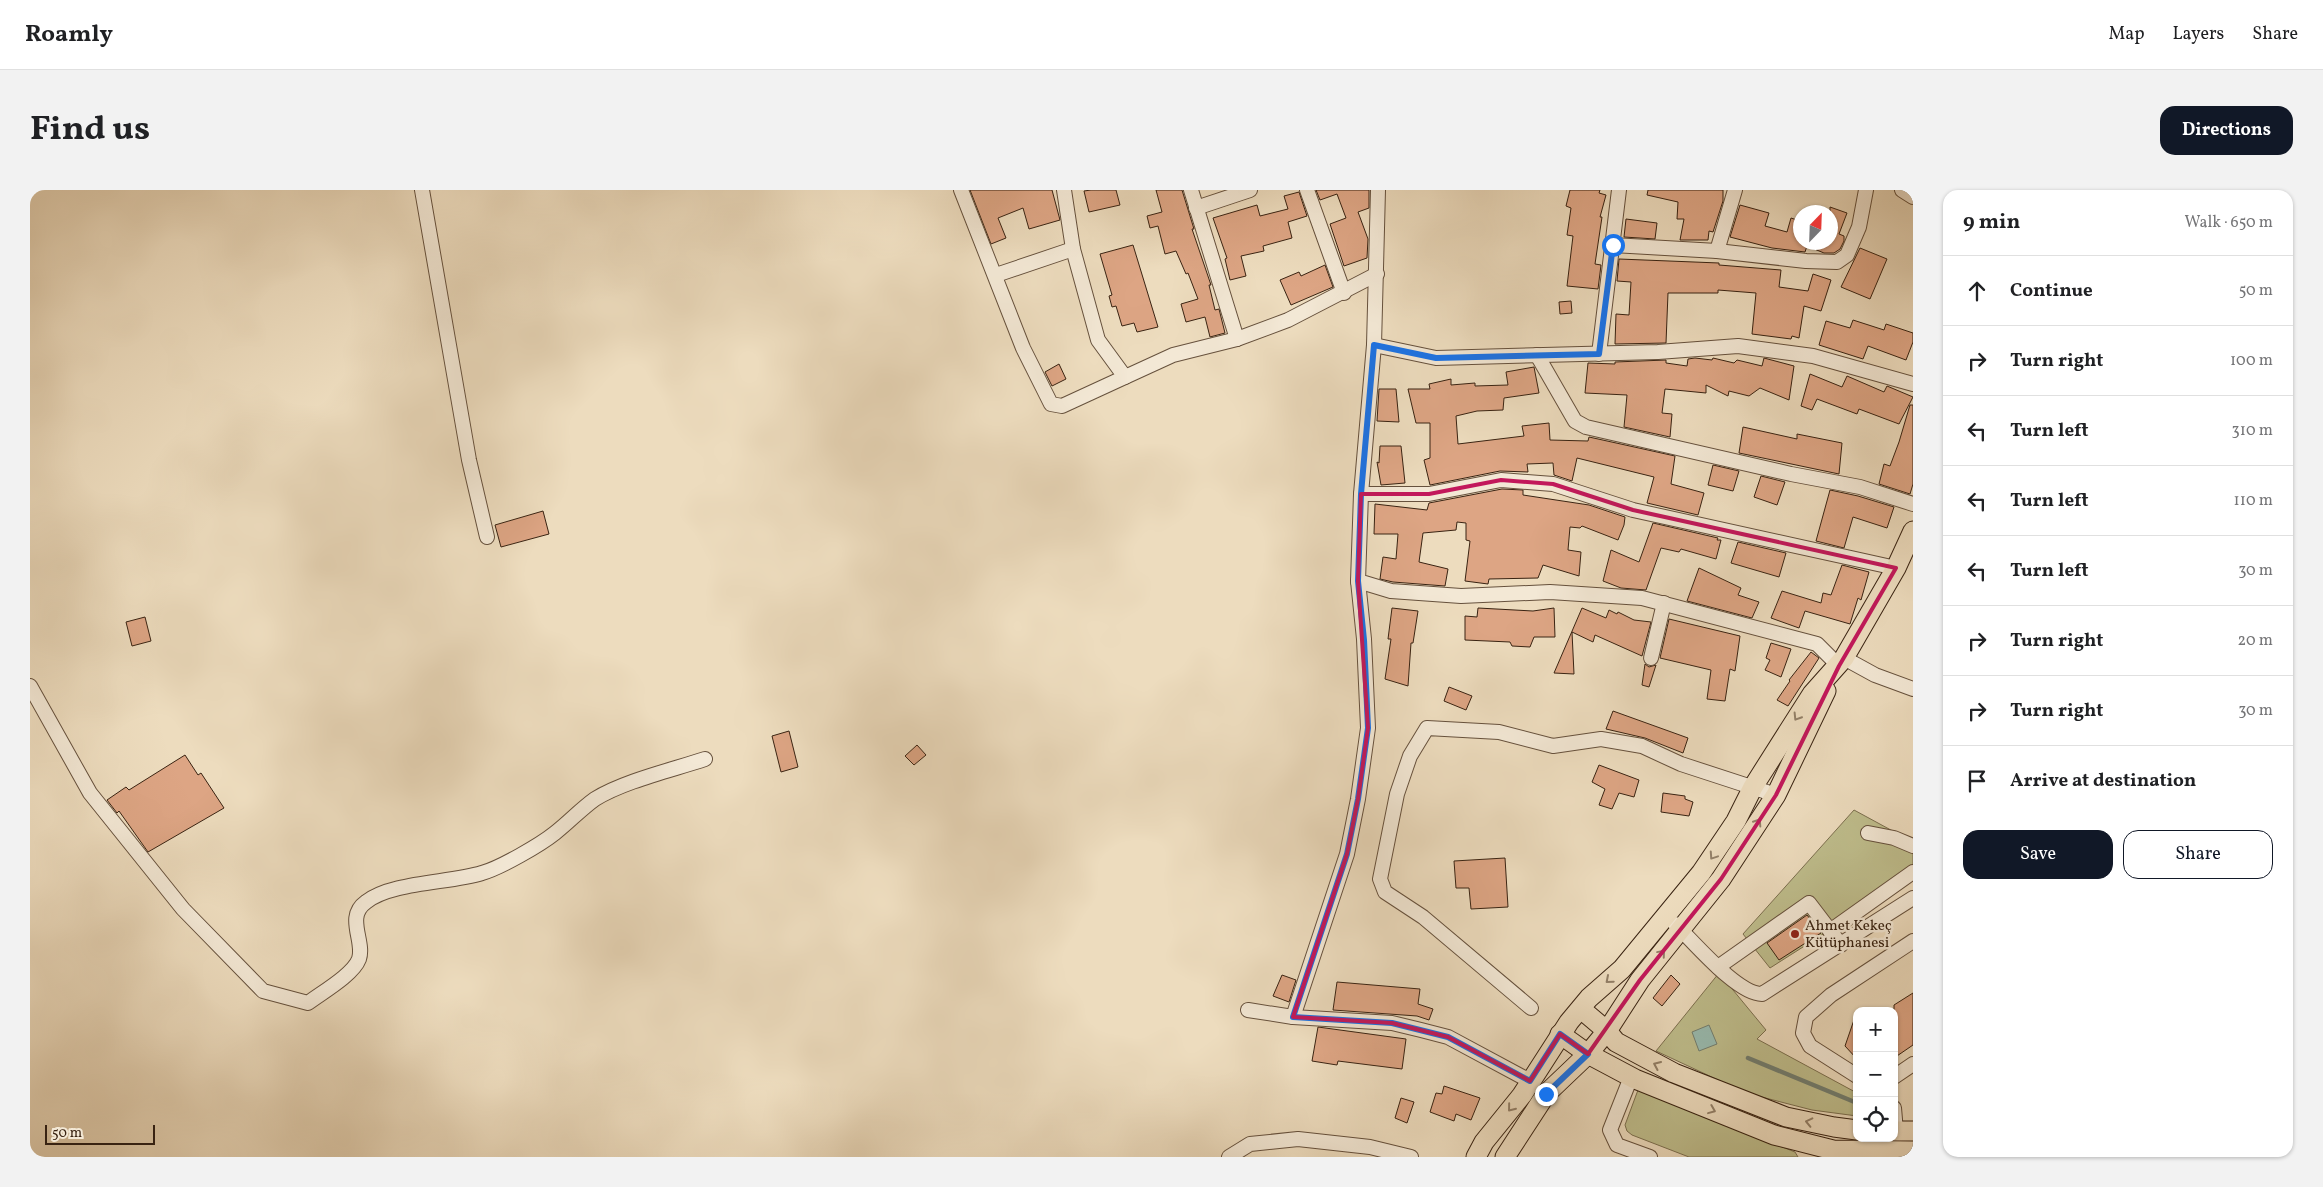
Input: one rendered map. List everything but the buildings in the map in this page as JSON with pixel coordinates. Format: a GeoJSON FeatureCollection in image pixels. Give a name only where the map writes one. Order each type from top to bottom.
{"type":"FeatureCollection","features":[{"type":"Feature","properties":{"kind":"main road"},"geometry":{"type":"LineString","coordinates":[[1505,1157],[1546,1094],[1588,1054],[1607,1031],[1640,980],[1721,879],[1776,795],[1841,662],[1896,568],[1913,531]]}},
{"type":"Feature","properties":{"kind":"main road"},"geometry":{"type":"LineString","coordinates":[[1476,1157],[1484,1142],[1530,1081],[1560,1034],[1589,998],[1622,969],[1701,872],[1736,821],[1753,787],[1812,694],[1841,662]]}},
{"type":"Feature","properties":{"kind":"main road"},"geometry":{"type":"LineString","coordinates":[[1581,1009],[1607,1031],[1616,1042],[1674,1073],[1786,1117],[1853,1129]]}},
{"type":"Feature","properties":{"kind":"main road"},"geometry":{"type":"LineString","coordinates":[[1560,1034],[1588,1054],[1631,1077],[1774,1135],[1832,1154],[1913,1151]]}},
{"type":"Feature","properties":{"kind":"street"},"geometry":{"type":"LineString","coordinates":[[422,190],[469,460],[487,538]]}},
{"type":"Feature","properties":{"kind":"street"},"geometry":{"type":"LineString","coordinates":[[961,190],[996,275],[1023,348],[1051,404],[1062,406],[1173,355],[1237,339],[1288,320],[1344,293],[1377,274]]}},
{"type":"Feature","properties":{"kind":"street"},"geometry":{"type":"LineString","coordinates":[[1064,190],[1073,249],[1098,340],[1126,378]]}},
{"type":"Feature","properties":{"kind":"street"},"geometry":{"type":"LineString","coordinates":[[1191,190],[1237,339]]}},
{"type":"Feature","properties":{"kind":"street"},"geometry":{"type":"LineString","coordinates":[[1196,208],[1250,190]]}},
{"type":"Feature","properties":{"kind":"street"},"geometry":{"type":"LineString","coordinates":[[1307,190],[1344,293]]}},
{"type":"Feature","properties":{"kind":"street"},"geometry":{"type":"LineString","coordinates":[[1293,1017],[1347,854],[1358,799],[1368,728],[1364,640],[1358,581],[1361,494],[1374,345],[1378,190]]}},
{"type":"Feature","properties":{"kind":"street"},"geometry":{"type":"LineString","coordinates":[[1599,354],[1619,190]]}},
{"type":"Feature","properties":{"kind":"street"},"geometry":{"type":"LineString","coordinates":[[1717,251],[1734,190]]}},
{"type":"Feature","properties":{"kind":"street"},"geometry":{"type":"LineString","coordinates":[[1613,245],[1717,251],[1806,261],[1837,262],[1847,255],[1858,227],[1866,190]]}},
{"type":"Feature","properties":{"kind":"street"},"geometry":{"type":"LineString","coordinates":[[1902,190],[1913,197]]}},
{"type":"Feature","properties":{"kind":"street"},"geometry":{"type":"LineString","coordinates":[[996,275],[1073,249]]}},
{"type":"Feature","properties":{"kind":"street"},"geometry":{"type":"LineString","coordinates":[[1374,345],[1436,358],[1658,352],[1738,346],[1813,356],[1913,384]]}},
{"type":"Feature","properties":{"kind":"street"},"geometry":{"type":"LineString","coordinates":[[1538,355],[1576,421],[1586,427],[1791,474],[1860,487],[1913,504]]}},
{"type":"Feature","properties":{"kind":"street"},"geometry":{"type":"LineString","coordinates":[[1361,494],[1430,494],[1501,480],[1552,484],[1633,510],[1896,568]]}},
{"type":"Feature","properties":{"kind":"street"},"geometry":{"type":"LineString","coordinates":[[1358,581],[1390,591],[1452,596],[1550,592],[1642,598],[1817,644],[1841,662],[1913,689]]}},
{"type":"Feature","properties":{"kind":"street"},"geometry":{"type":"LineString","coordinates":[[1651,658],[1664,603]]}},
{"type":"Feature","properties":{"kind":"street"},"geometry":{"type":"LineString","coordinates":[[30,686],[90,793],[183,909],[263,991],[308,1003],[347,974],[359,959],[357,914],[365,902],[399,889],[466,877],[493,870],[553,835],[583,809],[608,792],[705,759]]}},
{"type":"Feature","properties":{"kind":"street"},"geometry":{"type":"LineString","coordinates":[[1531,1008],[1423,917],[1385,892],[1380,879],[1397,794],[1410,756],[1426,728],[1499,732],[1552,746],[1601,739],[1642,746],[1681,764],[1776,795]]}},
{"type":"Feature","properties":{"kind":"street"},"geometry":{"type":"LineString","coordinates":[[1868,832],[1894,838],[1913,846]]}},
{"type":"Feature","properties":{"kind":"street"},"geometry":{"type":"LineString","coordinates":[[1830,931],[1913,872]]}},
{"type":"Feature","properties":{"kind":"street"},"geometry":{"type":"LineString","coordinates":[[1665,915],[1718,967],[1749,992],[1762,994],[1913,898]]}},
{"type":"Feature","properties":{"kind":"street"},"geometry":{"type":"LineString","coordinates":[[1718,967],[1809,903],[1841,945]]}},
{"type":"Feature","properties":{"kind":"street"},"geometry":{"type":"LineString","coordinates":[[1853,1073],[1810,1046],[1803,1033],[1806,1017],[1830,995],[1913,941]]}},
{"type":"Feature","properties":{"kind":"street"},"geometry":{"type":"LineString","coordinates":[[1248,1010],[1293,1017],[1392,1023],[1448,1037],[1530,1081]]}},
{"type":"Feature","properties":{"kind":"street"},"geometry":{"type":"LineString","coordinates":[[1898,1074],[1913,1064]]}},
{"type":"Feature","properties":{"kind":"street"},"geometry":{"type":"LineString","coordinates":[[1631,1077],[1610,1130],[1618,1145],[1647,1157]]}},
{"type":"Feature","properties":{"kind":"street"},"geometry":{"type":"LineString","coordinates":[[1832,1154],[1834,1127]]}},
{"type":"Feature","properties":{"kind":"street"},"geometry":{"type":"LineString","coordinates":[[1229,1157],[1250,1144],[1298,1139],[1370,1147],[1411,1157]]}},
{"type":"Feature","properties":{"kind":"highlighted area"},"geometry":{"type":"Polygon","coordinates":[[[1501,480],[1553,484],[1633,510],[1896,568],[1839,666],[1776,795],[1721,879],[1640,980],[1588,1054],[1560,1034],[1530,1081],[1448,1037],[1392,1023],[1293,1017],[1347,854],[1358,799],[1368,728],[1358,581],[1361,494],[1429,494],[1501,480]]]}},
{"type":"Feature","properties":{"kind":"shaded area"},"geometry":{"type":"Polygon","coordinates":[[[1854,810],[1913,842],[1913,877],[1770,968],[1743,934],[1854,810]]]}},
{"type":"Feature","properties":{"kind":"shaded area"},"geometry":{"type":"Polygon","coordinates":[[[1719,973],[1766,1030],[1757,1039],[1853,1091],[1853,1115],[1812,1110],[1746,1093],[1656,1051],[1719,973]]]}},
{"type":"Feature","properties":{"kind":"shaded area"},"geometry":{"type":"Polygon","coordinates":[[[1638,1090],[1795,1152],[1798,1157],[1689,1157],[1632,1135],[1627,1131],[1625,1125],[1638,1090]]]}},
{"type":"Feature","properties":{"kind":"water"},"geometry":{"type":"Polygon","coordinates":[[[1709,1025],[1717,1044],[1699,1051],[1692,1032],[1709,1025]]]}},
{"type":"Feature","properties":{"kind":"waterway"},"geometry":{"type":"LineString","coordinates":[[1748,1058],[1853,1101]]}},
{"type":"Feature","properties":{"kind":"place","name":"Ahmet Kekeç Kütüphanesi"},"geometry":{"type":"Point","coordinates":[1795,934]}},
{"type":"Feature","properties":{"kind":"route"},"geometry":{"type":"LineString","coordinates":[[1546,1094],[1588,1054],[1560,1034],[1530,1081],[1448,1037],[1392,1023],[1293,1017],[1347,854],[1358,799],[1368,728],[1364,640],[1358,581],[1366,415],[1374,345],[1436,358],[1599,354],[1613,245]]}}]}
